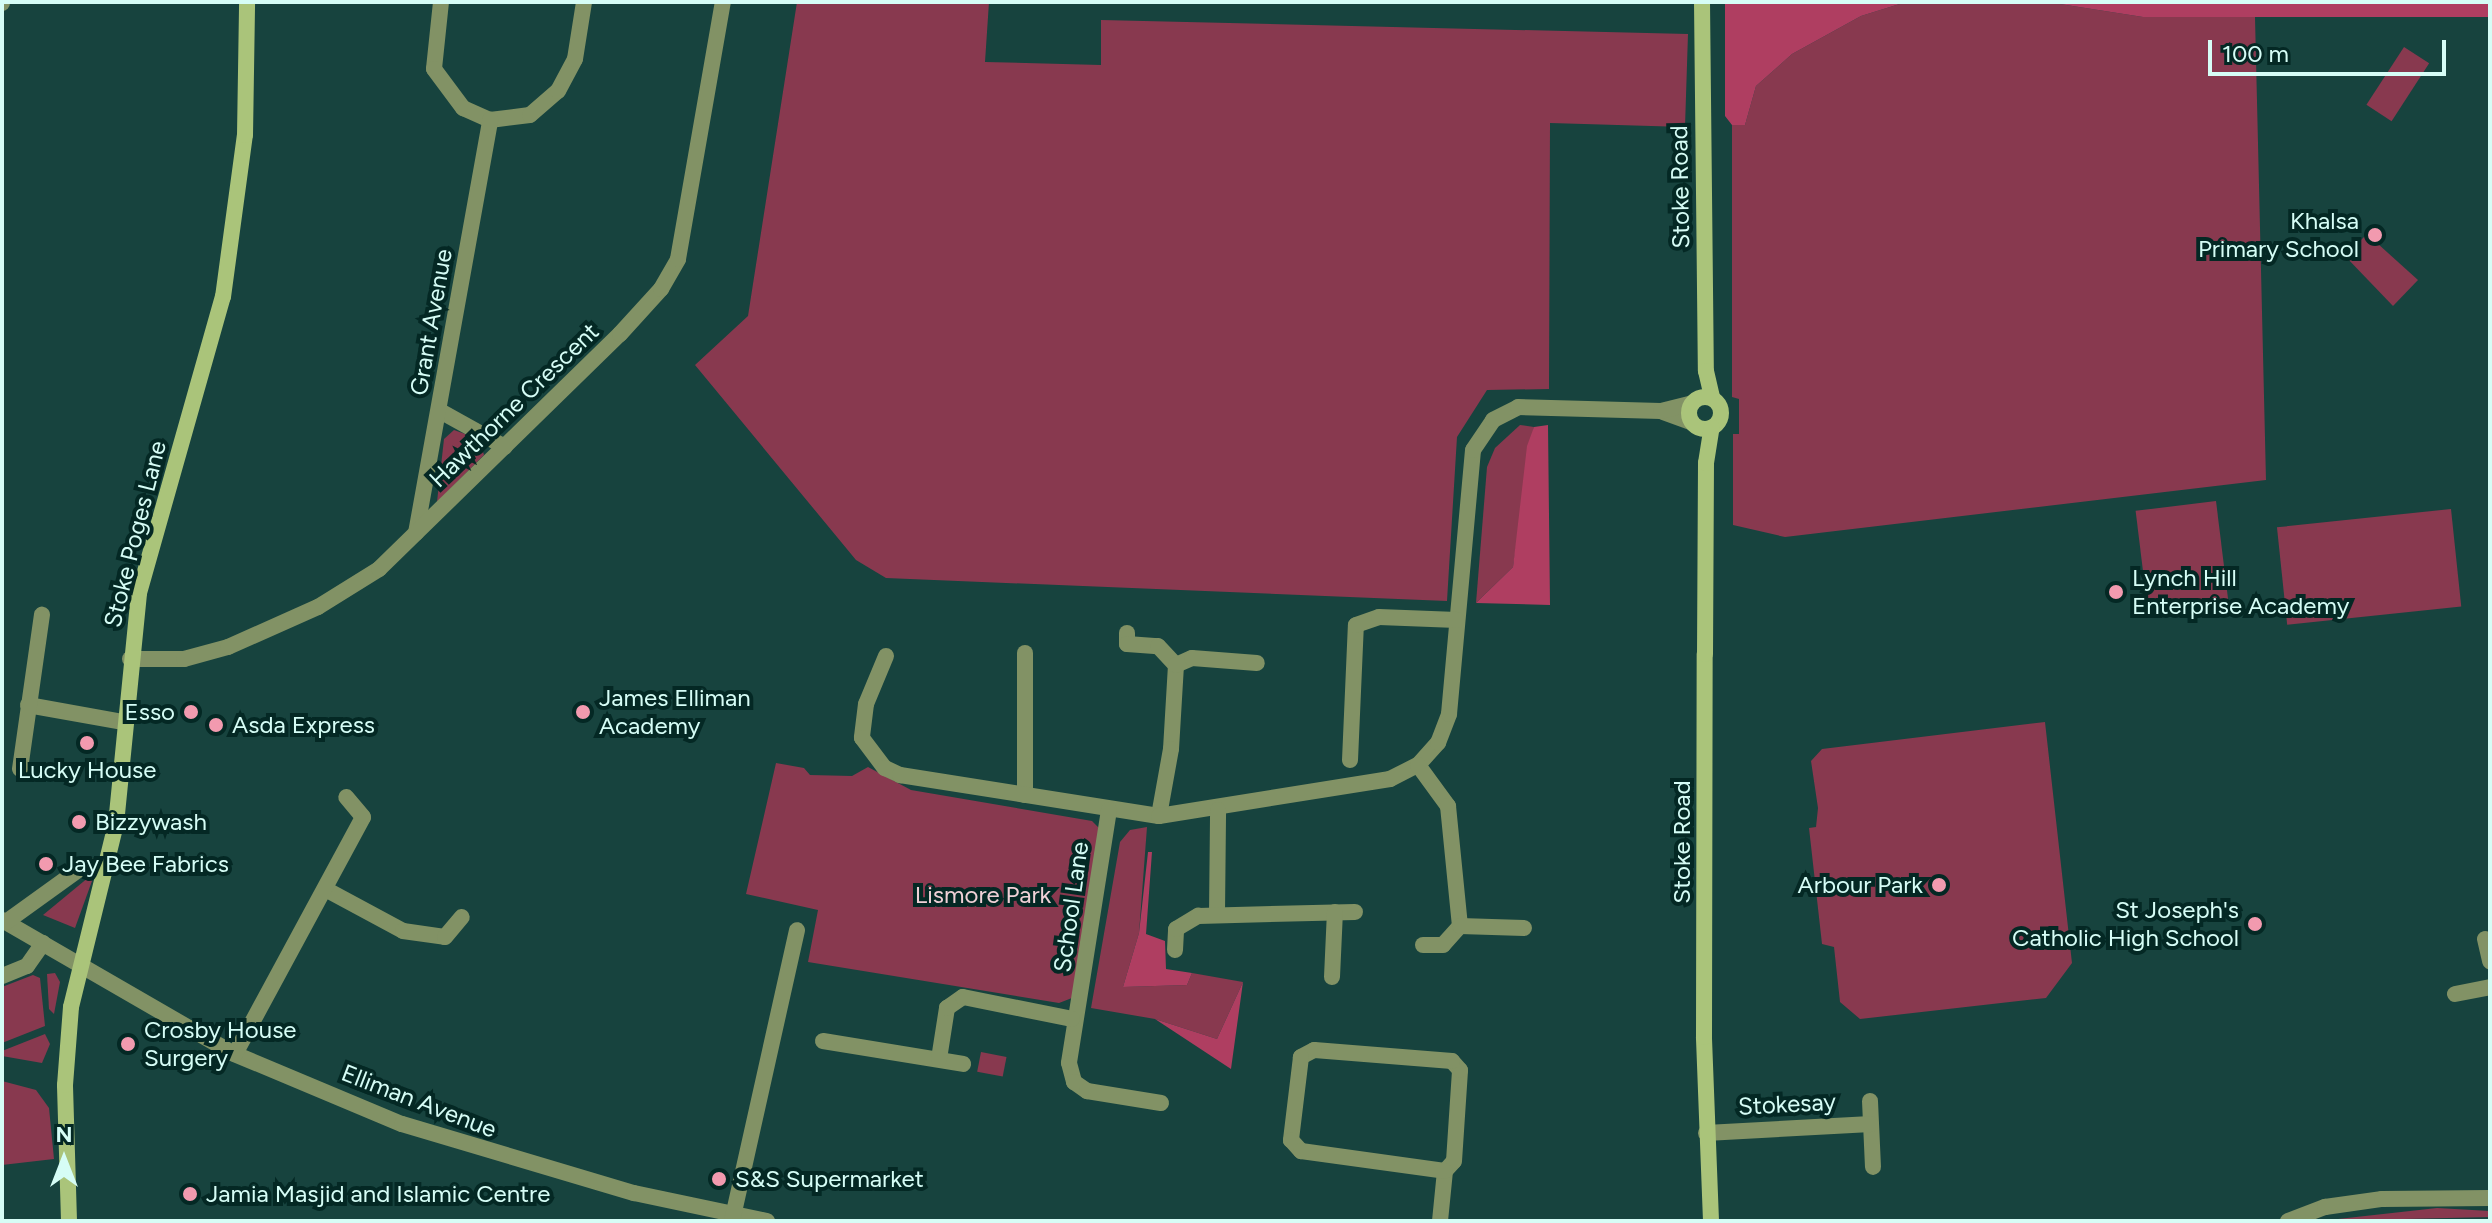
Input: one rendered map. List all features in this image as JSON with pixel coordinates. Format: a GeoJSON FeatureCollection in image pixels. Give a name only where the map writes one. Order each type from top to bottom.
{"type":"FeatureCollection","features":[{"type":"Feature","properties":{"kind":"main road","name":"Stoke Poges Lane"},"geometry":{"type":"LineString","coordinates":[[69,1221],[65,1085],[80,961],[108,865],[139,593],[223,297],[245,135],[247,2]]}},
{"type":"Feature","properties":{"kind":"main road","name":"Stoke Road"},"geometry":{"type":"LineString","coordinates":[[1699,400],[1706,371],[1702,2]]}},
{"type":"Feature","properties":{"kind":"main road"},"geometry":{"type":"LineString","coordinates":[[1699,400],[1721,410],[1700,425],[1699,400]]}},
{"type":"Feature","properties":{"kind":"main road","name":"Stoke Road"},"geometry":{"type":"LineString","coordinates":[[1700,425],[1706,463],[1706,1133],[1711,1221]]}},
{"type":"Feature","properties":{"kind":"street"},"geometry":{"type":"LineString","coordinates":[[441,2],[434,69],[463,108],[490,120],[530,115],[558,91],[575,59],[584,2]]}},
{"type":"Feature","properties":{"kind":"street","name":"Hawthorne Crescent"},"geometry":{"type":"LineString","coordinates":[[130,659],[184,659],[228,647],[318,607],[379,569],[620,334],[661,289],[678,259],[723,2]]}},
{"type":"Feature","properties":{"kind":"street","name":"Grant Avenue"},"geometry":{"type":"LineString","coordinates":[[416,533],[490,120]]}},
{"type":"Feature","properties":{"kind":"street"},"geometry":{"type":"LineString","coordinates":[[886,656],[866,704],[862,738],[885,768],[1109,810],[1159,816],[1218,810],[1390,779],[1418,765],[1438,743],[1449,714],[1473,450],[1493,420],[1518,407],[1661,411],[1699,400]]}},
{"type":"Feature","properties":{"kind":"street"},"geometry":{"type":"LineString","coordinates":[[440,411],[505,447]]}},
{"type":"Feature","properties":{"kind":"street"},"geometry":{"type":"LineString","coordinates":[[1661,411],[1700,425]]}},
{"type":"Feature","properties":{"kind":"street"},"geometry":{"type":"LineString","coordinates":[[20,769],[33,637],[42,615]]}},
{"type":"Feature","properties":{"kind":"street"},"geometry":{"type":"LineString","coordinates":[[1350,760],[1356,625],[1379,617],[1457,620]]}},
{"type":"Feature","properties":{"kind":"street"},"geometry":{"type":"LineString","coordinates":[[1127,633],[1127,644],[1158,646],[1176,665],[1171,749],[1159,816]]}},
{"type":"Feature","properties":{"kind":"street"},"geometry":{"type":"LineString","coordinates":[[1025,653],[1025,795]]}},
{"type":"Feature","properties":{"kind":"street"},"geometry":{"type":"LineString","coordinates":[[1176,665],[1192,658],[1257,663]]}},
{"type":"Feature","properties":{"kind":"street"},"geometry":{"type":"LineString","coordinates":[[28,705],[123,722]]}},
{"type":"Feature","properties":{"kind":"street"},"geometry":{"type":"LineString","coordinates":[[1418,765],[1448,806],[1460,926],[1443,945],[1423,945]]}},
{"type":"Feature","properties":{"kind":"street"},"geometry":{"type":"LineString","coordinates":[[235,1054],[327,890],[363,817],[346,797]]}},
{"type":"Feature","properties":{"kind":"street","name":"School Lane"},"geometry":{"type":"LineString","coordinates":[[1109,810],[1083,987],[1072,1019],[1069,1063],[1074,1082],[1087,1091],[1161,1103]]}},
{"type":"Feature","properties":{"kind":"street"},"geometry":{"type":"LineString","coordinates":[[1217,913],[1218,810]]}},
{"type":"Feature","properties":{"kind":"street"},"geometry":{"type":"LineString","coordinates":[[4,921],[81,868],[108,865]]}},
{"type":"Feature","properties":{"kind":"street"},"geometry":{"type":"LineString","coordinates":[[327,890],[403,931],[445,937],[462,917]]}},
{"type":"Feature","properties":{"kind":"street"},"geometry":{"type":"LineString","coordinates":[[1332,977],[1335,912]]}},
{"type":"Feature","properties":{"kind":"street"},"geometry":{"type":"LineString","coordinates":[[1175,950],[1176,929],[1198,916],[1217,913],[1355,912]]}},
{"type":"Feature","properties":{"kind":"street","name":"Elliman Avenue"},"geometry":{"type":"LineString","coordinates":[[4,921],[80,961],[235,1054],[402,1124],[499,1156],[733,1218],[767,1221]]}},
{"type":"Feature","properties":{"kind":"street"},"geometry":{"type":"LineString","coordinates":[[1460,926],[1524,928]]}},
{"type":"Feature","properties":{"kind":"street"},"geometry":{"type":"LineString","coordinates":[[733,1218],[797,930]]}},
{"type":"Feature","properties":{"kind":"street"},"geometry":{"type":"LineString","coordinates":[[2485,939],[2490,961]]}},
{"type":"Feature","properties":{"kind":"street"},"geometry":{"type":"LineString","coordinates":[[2,976],[27,966],[43,943]]}},
{"type":"Feature","properties":{"kind":"street"},"geometry":{"type":"LineString","coordinates":[[2455,994],[2490,987]]}},
{"type":"Feature","properties":{"kind":"street"},"geometry":{"type":"LineString","coordinates":[[939,1059],[947,1008],[963,997],[1072,1019]]}},
{"type":"Feature","properties":{"kind":"street"},"geometry":{"type":"LineString","coordinates":[[823,1041],[963,1064]]}},
{"type":"Feature","properties":{"kind":"street"},"geometry":{"type":"LineString","coordinates":[[1440,1221],[1445,1171],[1454,1161],[1460,1070],[1452,1061],[1314,1050],[1301,1057],[1291,1140],[1301,1151],[1445,1171]]}},
{"type":"Feature","properties":{"kind":"street","name":"Stokesay"},"geometry":{"type":"LineString","coordinates":[[1870,1101],[1873,1167]]}},
{"type":"Feature","properties":{"kind":"street","name":"Stokesay"},"geometry":{"type":"LineString","coordinates":[[1706,1133],[1871,1124]]}},
{"type":"Feature","properties":{"kind":"street"},"geometry":{"type":"LineString","coordinates":[[2288,1221],[2325,1207],[2382,1199],[2490,1198]]}},
{"type":"Feature","properties":{"kind":"green space"},"geometry":{"type":"Polygon","coordinates":[[[797,2],[989,2],[985,62],[1101,65],[1101,20],[1688,34],[1685,127],[1550,123],[1549,389],[1487,390],[1457,437],[1447,601],[886,578],[856,560],[695,365],[748,316],[797,2]]]}},
{"type":"Feature","properties":{"kind":"green space"},"geometry":{"type":"Polygon","coordinates":[[[1906,2],[2047,2],[2143,17],[2255,17],[2266,480],[1785,537],[1733,525],[1733,434],[1739,434],[1739,399],[1732,397],[1732,125],[1745,125],[1756,86],[1792,54],[1861,16],[1906,2]]]}},
{"type":"Feature","properties":{"kind":"green space"},"geometry":{"type":"Polygon","coordinates":[[[2404,47],[2429,63],[2392,121],[2366,105],[2404,47]]]}},
{"type":"Feature","properties":{"kind":"green space"},"geometry":{"type":"Polygon","coordinates":[[[2367,234],[2418,280],[2393,306],[2345,256],[2367,234]]]}},
{"type":"Feature","properties":{"kind":"green space"},"geometry":{"type":"Polygon","coordinates":[[[1520,425],[1534,427],[1513,567],[1476,603],[1487,467],[1495,448],[1520,425]]]}},
{"type":"Feature","properties":{"kind":"green space"},"geometry":{"type":"Polygon","coordinates":[[[454,430],[479,439],[484,455],[437,502],[444,439],[454,430]]]}},
{"type":"Feature","properties":{"kind":"green space"},"geometry":{"type":"Polygon","coordinates":[[[2216,501],[2228,599],[2148,609],[2136,511],[2216,501]]]}},
{"type":"Feature","properties":{"kind":"green space"},"geometry":{"type":"Polygon","coordinates":[[[2451,509],[2461,606],[2287,625],[2277,527],[2451,509]]]}},
{"type":"Feature","properties":{"kind":"green space","name":"Arbour Park"},"geometry":{"type":"Polygon","coordinates":[[[2045,722],[2072,963],[2046,998],[1860,1019],[1840,1002],[1834,947],[1822,944],[1809,828],[1816,827],[1818,808],[1811,761],[1822,749],[2045,722]]]}},
{"type":"Feature","properties":{"kind":"green space","name":"Lismore Park"},"geometry":{"type":"Polygon","coordinates":[[[776,763],[804,768],[810,775],[852,776],[868,767],[911,790],[1092,821],[1099,828],[1072,998],[1059,1003],[808,962],[818,910],[746,894],[776,763]]]}},
{"type":"Feature","properties":{"kind":"green space"},"geometry":{"type":"Polygon","coordinates":[[[1147,827],[1139,933],[1123,987],[1187,985],[1192,973],[1243,982],[1217,1039],[1155,1019],[1091,1008],[1120,842],[1130,830],[1147,827]]]}},
{"type":"Feature","properties":{"kind":"green space"},"geometry":{"type":"Polygon","coordinates":[[[89,877],[92,881],[75,928],[43,915],[89,877]]]}},
{"type":"Feature","properties":{"kind":"green space"},"geometry":{"type":"Polygon","coordinates":[[[55,973],[60,982],[54,1014],[49,1009],[47,974],[55,973]]]}},
{"type":"Feature","properties":{"kind":"green space"},"geometry":{"type":"Polygon","coordinates":[[[33,975],[40,978],[45,1026],[2,1043],[2,987],[33,975]]]}},
{"type":"Feature","properties":{"kind":"green space"},"geometry":{"type":"Polygon","coordinates":[[[45,1034],[50,1044],[42,1063],[2,1056],[2,1051],[45,1034]]]}},
{"type":"Feature","properties":{"kind":"green space"},"geometry":{"type":"Polygon","coordinates":[[[981,1052],[1007,1057],[1003,1077],[977,1072],[981,1052]]]}},
{"type":"Feature","properties":{"kind":"green space"},"geometry":{"type":"Polygon","coordinates":[[[2,1081],[36,1090],[49,1108],[54,1159],[2,1165],[2,1081]]]}},
{"type":"Feature","properties":{"kind":"green space"},"geometry":{"type":"Polygon","coordinates":[[[2437,1208],[2490,1211],[2490,1217],[2320,1221],[2437,1208]]]}},
{"type":"Feature","properties":{"kind":"shaded area"},"geometry":{"type":"Polygon","coordinates":[[[1725,2],[1906,2],[1861,16],[1792,54],[1756,86],[1745,125],[1732,125],[1725,116],[1725,2]]]}},
{"type":"Feature","properties":{"kind":"shaded area"},"geometry":{"type":"Polygon","coordinates":[[[2047,2],[2490,2],[2490,17],[2143,17],[2047,2]]]}},
{"type":"Feature","properties":{"kind":"shaded area"},"geometry":{"type":"Polygon","coordinates":[[[1548,425],[1550,605],[1476,603],[1513,567],[1527,446],[1534,427],[1548,425]]]}},
{"type":"Feature","properties":{"kind":"shaded area"},"geometry":{"type":"Polygon","coordinates":[[[1148,852],[1152,852],[1146,934],[1165,941],[1166,969],[1192,973],[1187,985],[1123,987],[1139,933],[1148,852]]]}},
{"type":"Feature","properties":{"kind":"shaded area"},"geometry":{"type":"Polygon","coordinates":[[[1243,982],[1231,1069],[1155,1019],[1217,1039],[1243,982]]]}},
{"type":"Feature","properties":{"kind":"place","name":"Khalsa Primary School"},"geometry":{"type":"Point","coordinates":[2375,235]}},
{"type":"Feature","properties":{"kind":"place","name":"Lynch Hill Enterprise Academy"},"geometry":{"type":"Point","coordinates":[2116,592]}},
{"type":"Feature","properties":{"kind":"place","name":"Esso"},"geometry":{"type":"Point","coordinates":[191,712]}},
{"type":"Feature","properties":{"kind":"place","name":"James Elliman Academy"},"geometry":{"type":"Point","coordinates":[583,712]}},
{"type":"Feature","properties":{"kind":"place","name":"Asda Express"},"geometry":{"type":"Point","coordinates":[216,725]}},
{"type":"Feature","properties":{"kind":"place","name":"Lucky House"},"geometry":{"type":"Point","coordinates":[87,743]}},
{"type":"Feature","properties":{"kind":"place","name":"Bizzywash"},"geometry":{"type":"Point","coordinates":[79,822]}},
{"type":"Feature","properties":{"kind":"place","name":"Jay Bee Fabrics"},"geometry":{"type":"Point","coordinates":[46,864]}},
{"type":"Feature","properties":{"kind":"place","name":"Arbour Park"},"geometry":{"type":"Point","coordinates":[1939,885]}},
{"type":"Feature","properties":{"kind":"place","name":"St Joseph's Catholic High School"},"geometry":{"type":"Point","coordinates":[2255,924]}},
{"type":"Feature","properties":{"kind":"place","name":"Crosby House Surgery"},"geometry":{"type":"Point","coordinates":[128,1044]}},
{"type":"Feature","properties":{"kind":"place","name":"S&S Supermarket"},"geometry":{"type":"Point","coordinates":[719,1179]}},
{"type":"Feature","properties":{"kind":"place","name":"Jamia Masjid and Islamic Centre"},"geometry":{"type":"Point","coordinates":[190,1194]}}]}
